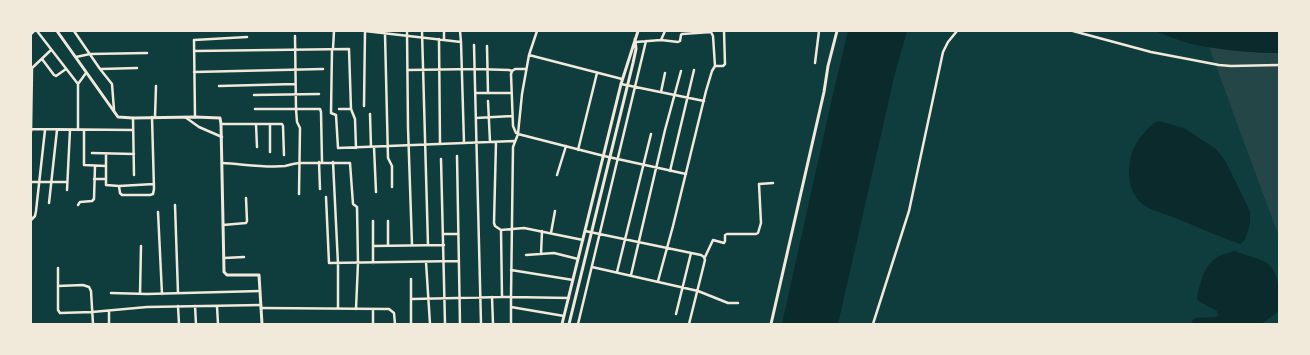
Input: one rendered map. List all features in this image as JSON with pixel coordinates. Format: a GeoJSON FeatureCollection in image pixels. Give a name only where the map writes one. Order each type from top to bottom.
{"type":"FeatureCollection","features":[{"type":"Feature","properties":{"kind":"street"},"geometry":{"type":"LineString","coordinates":[[31,34],[35,31],[78,84]]}},
{"type":"Feature","properties":{"kind":"street"},"geometry":{"type":"LineString","coordinates":[[57,31],[118,117],[194,117],[218,118],[221,120],[224,272],[225,274],[258,274],[260,276],[262,324]]}},
{"type":"Feature","properties":{"kind":"street"},"geometry":{"type":"LineString","coordinates":[[74,31],[112,84],[114,111]]}},
{"type":"Feature","properties":{"kind":"street"},"geometry":{"type":"LineString","coordinates":[[334,31],[332,49],[331,113],[336,115],[339,148],[514,141]]}},
{"type":"Feature","properties":{"kind":"street"},"geometry":{"type":"LineString","coordinates":[[364,106],[365,31],[461,42]]}},
{"type":"Feature","properties":{"kind":"street"},"geometry":{"type":"LineString","coordinates":[[408,31],[412,245]]}},
{"type":"Feature","properties":{"kind":"street"},"geometry":{"type":"LineString","coordinates":[[422,31],[428,245]]}},
{"type":"Feature","properties":{"kind":"street"},"geometry":{"type":"LineString","coordinates":[[444,31],[444,40]]}},
{"type":"Feature","properties":{"kind":"street"},"geometry":{"type":"LineString","coordinates":[[460,31],[464,143]]}},
{"type":"Feature","properties":{"kind":"street"},"geometry":{"type":"LineString","coordinates":[[511,324],[512,152],[514,141],[518,134],[520,107],[526,69],[537,31]]}},
{"type":"Feature","properties":{"kind":"street"},"geometry":{"type":"LineString","coordinates":[[562,324],[622,79],[638,31]]}},
{"type":"Feature","properties":{"kind":"street"},"geometry":{"type":"LineString","coordinates":[[661,40],[665,31]]}},
{"type":"Feature","properties":{"kind":"street"},"geometry":{"type":"LineString","coordinates":[[715,66],[725,65],[724,31]]}},
{"type":"Feature","properties":{"kind":"street"},"geometry":{"type":"LineString","coordinates":[[815,62],[819,31]]}},
{"type":"Feature","properties":{"kind":"street"},"geometry":{"type":"LineString","coordinates":[[771,324],[837,31]]}},
{"type":"Feature","properties":{"kind":"street"},"geometry":{"type":"LineString","coordinates":[[873,324],[908,211],[943,52],[948,42],[957,31]]}},
{"type":"Feature","properties":{"kind":"street"},"geometry":{"type":"LineString","coordinates":[[1073,31],[1151,52],[1219,65],[1279,65]]}},
{"type":"Feature","properties":{"kind":"street"},"geometry":{"type":"LineString","coordinates":[[635,40],[661,40],[678,42],[680,41],[682,34],[693,32],[710,32],[713,34],[715,66],[704,101],[658,281]]}},
{"type":"Feature","properties":{"kind":"street"},"geometry":{"type":"LineString","coordinates":[[385,34],[387,146],[388,160],[392,168],[392,187]]}},
{"type":"Feature","properties":{"kind":"street"},"geometry":{"type":"LineString","coordinates":[[295,36],[296,109],[297,121],[300,128],[299,194]]}},
{"type":"Feature","properties":{"kind":"street"},"geometry":{"type":"LineString","coordinates":[[194,117],[195,39],[247,37]]}},
{"type":"Feature","properties":{"kind":"street"},"geometry":{"type":"LineString","coordinates":[[439,39],[440,144]]}},
{"type":"Feature","properties":{"kind":"street"},"geometry":{"type":"LineString","coordinates":[[568,324],[628,85],[636,49],[635,40]]}},
{"type":"Feature","properties":{"kind":"street"},"geometry":{"type":"LineString","coordinates":[[578,324],[646,41]]}},
{"type":"Feature","properties":{"kind":"street"},"geometry":{"type":"LineString","coordinates":[[474,45],[481,324]]}},
{"type":"Feature","properties":{"kind":"street"},"geometry":{"type":"LineString","coordinates":[[487,46],[488,93]]}},
{"type":"Feature","properties":{"kind":"street"},"geometry":{"type":"LineString","coordinates":[[194,52],[332,49],[350,50],[351,109],[354,119],[356,148]]}},
{"type":"Feature","properties":{"kind":"street"},"geometry":{"type":"LineString","coordinates":[[51,50],[32,69],[31,130],[134,130]]}},
{"type":"Feature","properties":{"kind":"street"},"geometry":{"type":"LineString","coordinates":[[75,57],[90,54],[147,53]]}},
{"type":"Feature","properties":{"kind":"street"},"geometry":{"type":"LineString","coordinates":[[529,55],[622,79]]}},
{"type":"Feature","properties":{"kind":"street"},"geometry":{"type":"LineString","coordinates":[[42,59],[54,76],[66,69]]}},
{"type":"Feature","properties":{"kind":"street"},"geometry":{"type":"LineString","coordinates":[[100,69],[137,68]]}},
{"type":"Feature","properties":{"kind":"street"},"geometry":{"type":"LineString","coordinates":[[194,72],[323,69]]}},
{"type":"Feature","properties":{"kind":"street"},"geometry":{"type":"LineString","coordinates":[[408,70],[487,69],[512,71],[515,69],[526,69]]}},
{"type":"Feature","properties":{"kind":"street"},"geometry":{"type":"LineString","coordinates":[[670,170],[694,70]]}},
{"type":"Feature","properties":{"kind":"street"},"geometry":{"type":"LineString","coordinates":[[512,71],[511,93],[513,128],[518,134],[578,150],[686,174]]}},
{"type":"Feature","properties":{"kind":"street"},"geometry":{"type":"LineString","coordinates":[[631,275],[656,167],[681,71]]}},
{"type":"Feature","properties":{"kind":"street"},"geometry":{"type":"LineString","coordinates":[[78,130],[78,84],[86,72]]}},
{"type":"Feature","properties":{"kind":"street"},"geometry":{"type":"LineString","coordinates":[[578,150],[597,73]]}},
{"type":"Feature","properties":{"kind":"street"},"geometry":{"type":"LineString","coordinates":[[661,92],[665,73]]}},
{"type":"Feature","properties":{"kind":"street"},"geometry":{"type":"LineString","coordinates":[[219,86],[295,84]]}},
{"type":"Feature","properties":{"kind":"street"},"geometry":{"type":"LineString","coordinates":[[621,84],[704,101]]}},
{"type":"Feature","properties":{"kind":"street"},"geometry":{"type":"LineString","coordinates":[[119,186],[120,193],[122,195],[150,195],[154,192],[153,117],[156,86]]}},
{"type":"Feature","properties":{"kind":"street"},"geometry":{"type":"LineString","coordinates":[[476,93],[511,93]]}},
{"type":"Feature","properties":{"kind":"street"},"geometry":{"type":"LineString","coordinates":[[254,95],[319,94]]}},
{"type":"Feature","properties":{"kind":"street"},"geometry":{"type":"LineString","coordinates":[[488,101],[490,142]]}},
{"type":"Feature","properties":{"kind":"street"},"geometry":{"type":"LineString","coordinates":[[255,109],[321,110],[320,189]]}},
{"type":"Feature","properties":{"kind":"street"},"geometry":{"type":"LineString","coordinates":[[338,109],[351,109]]}},
{"type":"Feature","properties":{"kind":"street"},"geometry":{"type":"LineString","coordinates":[[370,114],[376,192]]}},
{"type":"Feature","properties":{"kind":"street"},"geometry":{"type":"LineString","coordinates":[[476,118],[512,116]]}},
{"type":"Feature","properties":{"kind":"street"},"geometry":{"type":"LineString","coordinates":[[185,117],[199,127],[222,138]]}},
{"type":"Feature","properties":{"kind":"street"},"geometry":{"type":"LineString","coordinates":[[133,118],[134,175]]}},
{"type":"Feature","properties":{"kind":"street"},"geometry":{"type":"LineString","coordinates":[[221,124],[283,125],[284,155]]}},
{"type":"Feature","properties":{"kind":"street"},"geometry":{"type":"LineString","coordinates":[[256,124],[257,147]]}},
{"type":"Feature","properties":{"kind":"street"},"geometry":{"type":"LineString","coordinates":[[270,124],[270,152]]}},
{"type":"Feature","properties":{"kind":"street"},"geometry":{"type":"LineString","coordinates":[[31,220],[36,214],[45,130]]}},
{"type":"Feature","properties":{"kind":"street"},"geometry":{"type":"LineString","coordinates":[[49,203],[57,130]]}},
{"type":"Feature","properties":{"kind":"street"},"geometry":{"type":"LineString","coordinates":[[67,190],[70,130]]}},
{"type":"Feature","properties":{"kind":"street"},"geometry":{"type":"LineString","coordinates":[[84,130],[84,164],[86,166],[106,166]]}},
{"type":"Feature","properties":{"kind":"street"},"geometry":{"type":"LineString","coordinates":[[617,272],[651,134]]}},
{"type":"Feature","properties":{"kind":"street"},"geometry":{"type":"LineString","coordinates":[[496,142],[495,226],[500,230],[524,228],[583,240]]}},
{"type":"Feature","properties":{"kind":"street"},"geometry":{"type":"LineString","coordinates":[[557,175],[566,146]]}},
{"type":"Feature","properties":{"kind":"street"},"geometry":{"type":"LineString","coordinates":[[92,153],[134,154]]}},
{"type":"Feature","properties":{"kind":"street"},"geometry":{"type":"LineString","coordinates":[[106,154],[106,185],[119,186],[154,184]]}},
{"type":"Feature","properties":{"kind":"street"},"geometry":{"type":"LineString","coordinates":[[457,156],[460,324]]}},
{"type":"Feature","properties":{"kind":"street"},"geometry":{"type":"LineString","coordinates":[[441,159],[445,324]]}},
{"type":"Feature","properties":{"kind":"street"},"geometry":{"type":"LineString","coordinates":[[222,163],[250,164],[257,166],[286,166],[300,163],[321,162],[350,163],[352,204],[357,207],[358,263],[356,309]]}},
{"type":"Feature","properties":{"kind":"street"},"geometry":{"type":"LineString","coordinates":[[333,162],[338,264],[338,308]]}},
{"type":"Feature","properties":{"kind":"street"},"geometry":{"type":"LineString","coordinates":[[78,205],[80,202],[93,201],[95,166]]}},
{"type":"Feature","properties":{"kind":"street"},"geometry":{"type":"LineString","coordinates":[[94,179],[106,179]]}},
{"type":"Feature","properties":{"kind":"street"},"geometry":{"type":"LineString","coordinates":[[31,182],[67,182]]}},
{"type":"Feature","properties":{"kind":"street"},"geometry":{"type":"LineString","coordinates":[[689,324],[705,258],[713,240],[724,243],[725,235],[727,234],[758,233],[761,223],[759,184],[773,183]]}},
{"type":"Feature","properties":{"kind":"street"},"geometry":{"type":"LineString","coordinates":[[326,197],[328,263],[458,262]]}},
{"type":"Feature","properties":{"kind":"street"},"geometry":{"type":"LineString","coordinates":[[223,224],[246,223],[246,198]]}},
{"type":"Feature","properties":{"kind":"street"},"geometry":{"type":"LineString","coordinates":[[175,205],[178,293]]}},
{"type":"Feature","properties":{"kind":"street"},"geometry":{"type":"LineString","coordinates":[[551,233],[555,211]]}},
{"type":"Feature","properties":{"kind":"street"},"geometry":{"type":"LineString","coordinates":[[158,212],[162,294]]}},
{"type":"Feature","properties":{"kind":"street"},"geometry":{"type":"LineString","coordinates":[[373,221],[373,263]]}},
{"type":"Feature","properties":{"kind":"street"},"geometry":{"type":"LineString","coordinates":[[388,221],[388,245]]}},
{"type":"Feature","properties":{"kind":"street"},"geometry":{"type":"LineString","coordinates":[[500,230],[502,297]]}},
{"type":"Feature","properties":{"kind":"street"},"geometry":{"type":"LineString","coordinates":[[541,254],[542,231]]}},
{"type":"Feature","properties":{"kind":"street"},"geometry":{"type":"LineString","coordinates":[[585,231],[639,241],[701,255],[705,258]]}},
{"type":"Feature","properties":{"kind":"street"},"geometry":{"type":"LineString","coordinates":[[443,234],[458,234]]}},
{"type":"Feature","properties":{"kind":"street"},"geometry":{"type":"LineString","coordinates":[[373,246],[444,244]]}},
{"type":"Feature","properties":{"kind":"street"},"geometry":{"type":"LineString","coordinates":[[140,294],[141,246]]}},
{"type":"Feature","properties":{"kind":"street"},"geometry":{"type":"LineString","coordinates":[[676,314],[691,253]]}},
{"type":"Feature","properties":{"kind":"street"},"geometry":{"type":"LineString","coordinates":[[526,255],[557,254],[578,259]]}},
{"type":"Feature","properties":{"kind":"street"},"geometry":{"type":"LineString","coordinates":[[224,258],[244,257]]}},
{"type":"Feature","properties":{"kind":"street"},"geometry":{"type":"LineString","coordinates":[[426,262],[430,324]]}},
{"type":"Feature","properties":{"kind":"street"},"geometry":{"type":"LineString","coordinates":[[592,267],[683,287],[698,291],[728,303],[738,303]]}},
{"type":"Feature","properties":{"kind":"street"},"geometry":{"type":"LineString","coordinates":[[58,268],[58,310],[60,314],[178,306],[389,309],[392,310],[394,314],[395,324]]}},
{"type":"Feature","properties":{"kind":"street"},"geometry":{"type":"LineString","coordinates":[[511,270],[573,280]]}},
{"type":"Feature","properties":{"kind":"street"},"geometry":{"type":"LineString","coordinates":[[411,279],[411,324]]}},
{"type":"Feature","properties":{"kind":"street"},"geometry":{"type":"LineString","coordinates":[[58,286],[89,286],[91,291],[93,324]]}},
{"type":"Feature","properties":{"kind":"street"},"geometry":{"type":"LineString","coordinates":[[111,293],[162,294],[261,291]]}},
{"type":"Feature","properties":{"kind":"street"},"geometry":{"type":"LineString","coordinates":[[412,299],[481,296],[569,298]]}},
{"type":"Feature","properties":{"kind":"street"},"geometry":{"type":"LineString","coordinates":[[492,297],[493,324]]}},
{"type":"Feature","properties":{"kind":"street"},"geometry":{"type":"LineString","coordinates":[[178,306],[179,324]]}},
{"type":"Feature","properties":{"kind":"street"},"geometry":{"type":"LineString","coordinates":[[195,306],[196,324]]}},
{"type":"Feature","properties":{"kind":"street"},"geometry":{"type":"LineString","coordinates":[[217,306],[218,324]]}},
{"type":"Feature","properties":{"kind":"street"},"geometry":{"type":"LineString","coordinates":[[511,307],[564,316]]}},
{"type":"Feature","properties":{"kind":"street"},"geometry":{"type":"LineString","coordinates":[[373,309],[373,324]]}},
{"type":"Feature","properties":{"kind":"street"},"geometry":{"type":"LineString","coordinates":[[109,311],[109,324]]}},
{"type":"Feature","properties":{"kind":"shaded area"},"geometry":{"type":"Polygon","coordinates":[[[848,31],[907,31],[895,73],[838,324],[782,324],[833,94],[848,31]]]}},
{"type":"Feature","properties":{"kind":"shaded area"},"geometry":{"type":"Polygon","coordinates":[[[1155,31],[1279,31],[1279,53],[1237,51],[1205,47],[1175,39],[1155,31]]]}},
{"type":"Feature","properties":{"kind":"shaded area"},"geometry":{"type":"Polygon","coordinates":[[[1209,47],[1279,53],[1279,237],[1209,47]]]}},
{"type":"Feature","properties":{"kind":"shaded area"},"geometry":{"type":"Polygon","coordinates":[[[1159,121],[1184,128],[1216,149],[1226,162],[1250,212],[1250,224],[1245,240],[1240,244],[1149,208],[1139,201],[1131,188],[1129,165],[1131,157],[1140,138],[1155,122],[1159,121]]]}},
{"type":"Feature","properties":{"kind":"shaded area"},"geometry":{"type":"Polygon","coordinates":[[[1235,251],[1265,262],[1274,271],[1278,284],[1279,311],[1261,324],[1193,324],[1192,320],[1195,318],[1218,316],[1217,311],[1197,299],[1201,282],[1208,266],[1216,258],[1235,251]]]}}]}
